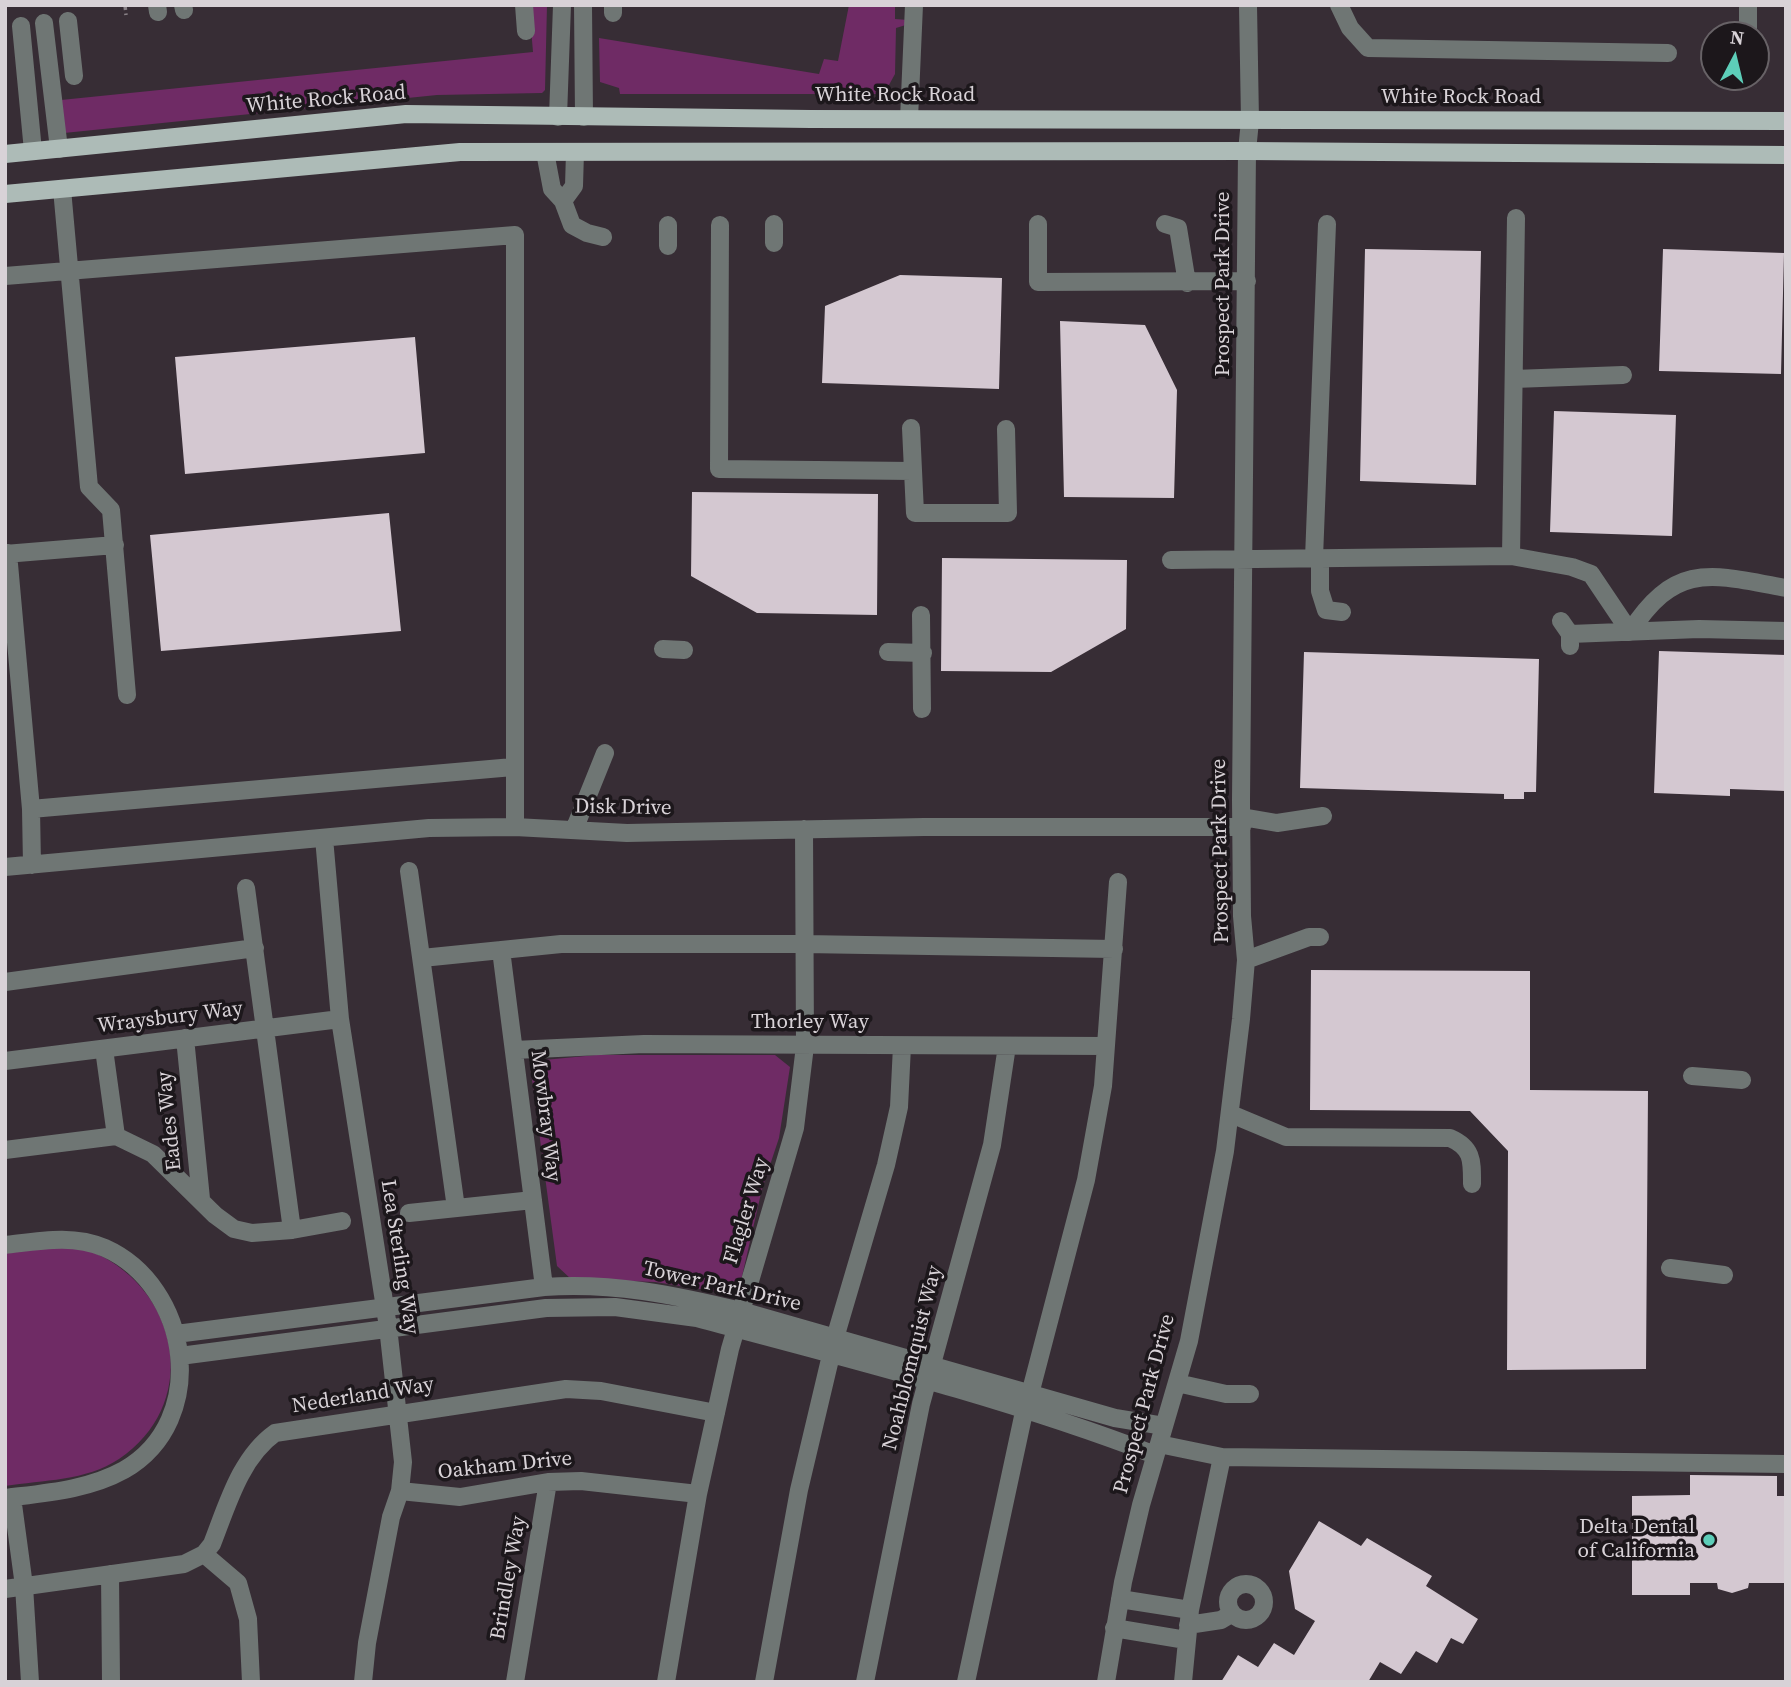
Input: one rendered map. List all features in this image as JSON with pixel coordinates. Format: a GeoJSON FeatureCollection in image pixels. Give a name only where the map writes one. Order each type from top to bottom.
{"type":"FeatureCollection","features":[{"type":"Feature","properties":{"kind":"main road","name":"White Rock Road"},"geometry":{"type":"LineString","coordinates":[[5,154],[406,114],[1250,121],[1786,121]]}},
{"type":"Feature","properties":{"kind":"main road"},"geometry":{"type":"LineString","coordinates":[[5,194],[437,152],[1247,151],[1786,155]]}},
{"type":"Feature","properties":{"kind":"street"},"geometry":{"type":"LineString","coordinates":[[524,5],[526,31]]}},
{"type":"Feature","properties":{"kind":"street"},"geometry":{"type":"LineString","coordinates":[[558,117],[562,5]]}},
{"type":"Feature","properties":{"kind":"street"},"geometry":{"type":"LineString","coordinates":[[583,5],[584,117]]}},
{"type":"Feature","properties":{"kind":"street"},"geometry":{"type":"LineString","coordinates":[[909,119],[914,5]]}},
{"type":"Feature","properties":{"kind":"street","name":"Prospect Park Drive"},"geometry":{"type":"LineString","coordinates":[[1106,1682],[1120,1599],[1157,1450],[1189,1341],[1231,1114],[1246,960],[1242,916],[1242,822],[1247,151],[1250,121],[1248,5]]}},
{"type":"Feature","properties":{"kind":"street"},"geometry":{"type":"LineString","coordinates":[[1339,5],[1350,28],[1368,48],[1668,53]]}},
{"type":"Feature","properties":{"kind":"street"},"geometry":{"type":"LineString","coordinates":[[68,21],[74,76]]}},
{"type":"Feature","properties":{"kind":"street"},"geometry":{"type":"LineString","coordinates":[[44,23],[59,149]]}},
{"type":"Feature","properties":{"kind":"street"},"geometry":{"type":"LineString","coordinates":[[21,26],[33,151]]}},
{"type":"Feature","properties":{"kind":"street"},"geometry":{"type":"LineString","coordinates":[[545,152],[552,189],[562,201],[572,225],[603,237]]}},
{"type":"Feature","properties":{"kind":"street"},"geometry":{"type":"LineString","coordinates":[[562,201],[573,187],[575,152]]}},
{"type":"Feature","properties":{"kind":"street"},"geometry":{"type":"LineString","coordinates":[[62,189],[89,487],[111,510],[127,695]]}},
{"type":"Feature","properties":{"kind":"street"},"geometry":{"type":"LineString","coordinates":[[1511,556],[1516,218]]}},
{"type":"Feature","properties":{"kind":"street"},"geometry":{"type":"LineString","coordinates":[[1165,223],[1178,228],[1187,283]]}},
{"type":"Feature","properties":{"kind":"street"},"geometry":{"type":"LineString","coordinates":[[774,224],[774,243]]}},
{"type":"Feature","properties":{"kind":"street"},"geometry":{"type":"LineString","coordinates":[[1038,224],[1038,282],[1247,281]]}},
{"type":"Feature","properties":{"kind":"street"},"geometry":{"type":"LineString","coordinates":[[1327,224],[1317,558],[1320,591],[1326,610],[1342,612]]}},
{"type":"Feature","properties":{"kind":"street"},"geometry":{"type":"LineString","coordinates":[[668,225],[668,246]]}},
{"type":"Feature","properties":{"kind":"street"},"geometry":{"type":"LineString","coordinates":[[720,225],[719,469],[913,471]]}},
{"type":"Feature","properties":{"kind":"street"},"geometry":{"type":"LineString","coordinates":[[5,276],[515,234],[515,827]]}},
{"type":"Feature","properties":{"kind":"street"},"geometry":{"type":"LineString","coordinates":[[1514,379],[1623,375]]}},
{"type":"Feature","properties":{"kind":"street"},"geometry":{"type":"LineString","coordinates":[[911,428],[915,513],[1008,513],[1006,429]]}},
{"type":"Feature","properties":{"kind":"street"},"geometry":{"type":"LineString","coordinates":[[32,865],[30,809],[7,554],[115,545]]}},
{"type":"Feature","properties":{"kind":"street"},"geometry":{"type":"LineString","coordinates":[[1171,560],[1511,556],[1572,567],[1591,574],[1630,632]]}},
{"type":"Feature","properties":{"kind":"street"},"geometry":{"type":"LineString","coordinates":[[1630,632],[1647,606],[1666,588],[1685,580],[1709,576],[1786,588]]}},
{"type":"Feature","properties":{"kind":"street"},"geometry":{"type":"LineString","coordinates":[[921,615],[922,709]]}},
{"type":"Feature","properties":{"kind":"street"},"geometry":{"type":"LineString","coordinates":[[1567,634],[1699,629],[1786,631]]}},
{"type":"Feature","properties":{"kind":"street"},"geometry":{"type":"LineString","coordinates":[[663,649],[684,650]]}},
{"type":"Feature","properties":{"kind":"street"},"geometry":{"type":"LineString","coordinates":[[888,652],[923,653]]}},
{"type":"Feature","properties":{"kind":"street"},"geometry":{"type":"LineString","coordinates":[[574,830],[605,753]]}},
{"type":"Feature","properties":{"kind":"street"},"geometry":{"type":"LineString","coordinates":[[30,809],[513,766]]}},
{"type":"Feature","properties":{"kind":"street","name":"Disk Drive"},"geometry":{"type":"LineString","coordinates":[[5,867],[429,828],[515,827],[627,833],[1277,823],[1323,816]]}},
{"type":"Feature","properties":{"kind":"street","name":"Flagler Way"},"geometry":{"type":"LineString","coordinates":[[666,1682],[698,1494],[716,1413],[738,1320],[795,1128],[805,1046],[804,830]]}},
{"type":"Feature","properties":{"kind":"street","name":"Lea Sterling Way"},"geometry":{"type":"LineString","coordinates":[[324,838],[340,1019],[388,1327],[402,1462],[400,1491],[391,1517],[363,1682]]}},
{"type":"Feature","properties":{"kind":"street"},"geometry":{"type":"LineString","coordinates":[[409,871],[456,1208]]}},
{"type":"Feature","properties":{"kind":"street"},"geometry":{"type":"LineString","coordinates":[[966,1682],[977,1619],[1027,1403],[1086,1181],[1103,1086],[1118,882]]}},
{"type":"Feature","properties":{"kind":"street"},"geometry":{"type":"LineString","coordinates":[[246,888],[267,1028],[292,1230]]}},
{"type":"Feature","properties":{"kind":"street"},"geometry":{"type":"LineString","coordinates":[[1246,960],[1309,937],[1320,937]]}},
{"type":"Feature","properties":{"kind":"street"},"geometry":{"type":"LineString","coordinates":[[422,958],[561,944],[804,944],[1114,949]]}},
{"type":"Feature","properties":{"kind":"street"},"geometry":{"type":"LineString","coordinates":[[5,982],[255,948]]}},
{"type":"Feature","properties":{"kind":"street","name":"Mowbray Way"},"geometry":{"type":"LineString","coordinates":[[501,950],[544,1287]]}},
{"type":"Feature","properties":{"kind":"street","name":"Wraysbury Way"},"geometry":{"type":"LineString","coordinates":[[5,1061],[340,1019]]}},
{"type":"Feature","properties":{"kind":"street","name":"Eades Way"},"geometry":{"type":"LineString","coordinates":[[185,1038],[201,1199]]}},
{"type":"Feature","properties":{"kind":"street","name":"Thorley Way"},"geometry":{"type":"LineString","coordinates":[[514,1049],[644,1044],[1106,1046]]}},
{"type":"Feature","properties":{"kind":"street"},"geometry":{"type":"LineString","coordinates":[[764,1682],[799,1490],[833,1347],[886,1165],[900,1107],[902,1046]]}},
{"type":"Feature","properties":{"kind":"street","name":"Noahblomquist Way"},"geometry":{"type":"LineString","coordinates":[[865,1682],[930,1374],[992,1145],[1007,1046]]}},
{"type":"Feature","properties":{"kind":"street"},"geometry":{"type":"LineString","coordinates":[[104,1049],[116,1136]]}},
{"type":"Feature","properties":{"kind":"street"},"geometry":{"type":"LineString","coordinates":[[1692,1076],[1742,1080]]}},
{"type":"Feature","properties":{"kind":"street"},"geometry":{"type":"LineString","coordinates":[[1231,1114],[1286,1137],[1450,1138],[1464,1144],[1472,1157],[1472,1184]]}},
{"type":"Feature","properties":{"kind":"street"},"geometry":{"type":"LineString","coordinates":[[5,1150],[116,1136],[153,1154],[215,1215],[234,1229],[252,1233],[292,1230],[342,1221]]}},
{"type":"Feature","properties":{"kind":"street"},"geometry":{"type":"LineString","coordinates":[[409,1213],[533,1200]]}},
{"type":"Feature","properties":{"kind":"street"},"geometry":{"type":"LineString","coordinates":[[5,1245],[75,1240],[121,1256],[151,1283],[166,1304],[180,1356],[179,1385],[173,1409],[146,1453],[124,1469],[94,1482],[9,1497],[24,1586],[30,1682]]}},
{"type":"Feature","properties":{"kind":"street"},"geometry":{"type":"LineString","coordinates":[[1670,1268],[1724,1275]]}},
{"type":"Feature","properties":{"kind":"street","name":"Tower Park Drive"},"geometry":{"type":"LineString","coordinates":[[176,1334],[544,1287],[600,1285],[633,1288],[930,1374],[1027,1403],[1108,1437],[1157,1450],[1222,1457],[1786,1464]]}},
{"type":"Feature","properties":{"kind":"street","name":"Tower Park Drive"},"geometry":{"type":"LineString","coordinates":[[180,1356],[388,1327],[577,1306],[738,1320]]}},
{"type":"Feature","properties":{"kind":"street"},"geometry":{"type":"LineString","coordinates":[[1177,1382],[1226,1394],[1250,1394]]}},
{"type":"Feature","properties":{"kind":"street","name":"Nederland Way"},"geometry":{"type":"LineString","coordinates":[[204,1554],[212,1544],[246,1465],[262,1442],[275,1433],[566,1389],[601,1391],[716,1413]]}},
{"type":"Feature","properties":{"kind":"street","name":"Tower Park Drive"},"geometry":{"type":"LineString","coordinates":[[1027,1403],[1164,1426]]}},
{"type":"Feature","properties":{"kind":"street"},"geometry":{"type":"LineString","coordinates":[[1183,1682],[1188,1625],[1222,1457]]}},
{"type":"Feature","properties":{"kind":"street","name":"Oakham Drive"},"geometry":{"type":"LineString","coordinates":[[400,1491],[460,1497],[548,1482],[619,1483],[698,1494]]}},
{"type":"Feature","properties":{"kind":"street","name":"Brindley Way"},"geometry":{"type":"LineString","coordinates":[[515,1682],[548,1482]]}},
{"type":"Feature","properties":{"kind":"street"},"geometry":{"type":"LineString","coordinates":[[5,1589],[184,1564],[204,1554],[238,1583],[248,1619],[251,1682]]}},
{"type":"Feature","properties":{"kind":"street"},"geometry":{"type":"LineString","coordinates":[[110,1574],[111,1682]]}},
{"type":"Feature","properties":{"kind":"street"},"geometry":{"type":"LineString","coordinates":[[1120,1599],[1188,1625]]}},
{"type":"Feature","properties":{"kind":"street"},"geometry":{"type":"LineString","coordinates":[[1114,1628],[1188,1625],[1221,1619],[1231,1614]]}},
{"type":"Feature","properties":{"kind":"path"},"geometry":{"type":"LineString","coordinates":[[125,5],[126,15]]}},
{"type":"Feature","properties":{"kind":"shaded area"},"geometry":{"type":"Polygon","coordinates":[[[529,5],[547,5],[545,90],[542,93],[437,95],[64,133],[61,100],[533,52],[529,5]]]}},
{"type":"Feature","properties":{"kind":"shaded area"},"geometry":{"type":"Polygon","coordinates":[[[849,5],[895,5],[895,19],[908,20],[909,24],[896,28],[895,74],[884,94],[620,94],[619,88],[600,82],[599,38],[819,74],[824,59],[838,61],[849,5]]]}},
{"type":"Feature","properties":{"kind":"shaded area"},"geometry":{"type":"Polygon","coordinates":[[[596,1055],[775,1055],[790,1067],[779,1138],[762,1189],[740,1285],[726,1293],[655,1282],[571,1279],[557,1266],[531,1072],[544,1060],[596,1055]]]}},
{"type":"Feature","properties":{"kind":"shaded area"},"geometry":{"type":"Polygon","coordinates":[[[51,1246],[84,1250],[103,1257],[130,1276],[150,1299],[164,1325],[170,1354],[169,1383],[161,1411],[144,1437],[119,1459],[78,1476],[5,1486],[5,1252],[51,1246]]]}},
{"type":"Feature","properties":{"kind":"building"},"geometry":{"type":"Polygon","coordinates":[[[1365,249],[1481,251],[1476,485],[1360,481],[1365,249]]]}},
{"type":"Feature","properties":{"kind":"building"},"geometry":{"type":"Polygon","coordinates":[[[1663,249],[1784,253],[1781,374],[1659,371],[1663,249]]]}},
{"type":"Feature","properties":{"kind":"building"},"geometry":{"type":"Polygon","coordinates":[[[900,275],[1002,278],[999,389],[822,383],[825,306],[900,275]]]}},
{"type":"Feature","properties":{"kind":"building"},"geometry":{"type":"Polygon","coordinates":[[[1060,321],[1145,325],[1177,390],[1174,498],[1064,497],[1060,321]]]}},
{"type":"Feature","properties":{"kind":"building"},"geometry":{"type":"Polygon","coordinates":[[[415,337],[425,453],[185,474],[175,357],[415,337]]]}},
{"type":"Feature","properties":{"kind":"building"},"geometry":{"type":"Polygon","coordinates":[[[1554,411],[1676,415],[1672,536],[1550,532],[1554,411]]]}},
{"type":"Feature","properties":{"kind":"building"},"geometry":{"type":"Polygon","coordinates":[[[692,492],[878,494],[877,615],[757,613],[691,576],[692,492]]]}},
{"type":"Feature","properties":{"kind":"building"},"geometry":{"type":"Polygon","coordinates":[[[389,513],[401,631],[161,651],[150,535],[389,513]]]}},
{"type":"Feature","properties":{"kind":"building"},"geometry":{"type":"Polygon","coordinates":[[[942,558],[1127,560],[1126,629],[1051,672],[941,671],[942,558]]]}},
{"type":"Feature","properties":{"kind":"building"},"geometry":{"type":"Polygon","coordinates":[[[1659,651],[1786,655],[1786,791],[1730,789],[1730,796],[1654,793],[1659,651]]]}},
{"type":"Feature","properties":{"kind":"building"},"geometry":{"type":"Polygon","coordinates":[[[1304,652],[1539,659],[1536,792],[1524,792],[1524,799],[1504,799],[1504,794],[1300,788],[1304,652]]]}},
{"type":"Feature","properties":{"kind":"building"},"geometry":{"type":"Polygon","coordinates":[[[1311,970],[1530,971],[1530,1090],[1648,1091],[1646,1369],[1507,1370],[1508,1151],[1470,1111],[1310,1110],[1311,970]]]}},
{"type":"Feature","properties":{"kind":"building","name":"Delta Dental of California"},"geometry":{"type":"Polygon","coordinates":[[[1690,1475],[1777,1476],[1777,1496],[1786,1496],[1786,1583],[1749,1583],[1748,1588],[1732,1593],[1718,1589],[1717,1583],[1690,1583],[1690,1595],[1632,1595],[1632,1496],[1690,1495],[1690,1475]]]}},
{"type":"Feature","properties":{"kind":"building"},"geometry":{"type":"Polygon","coordinates":[[[1319,1521],[1361,1546],[1367,1538],[1432,1576],[1426,1586],[1478,1619],[1463,1644],[1451,1638],[1437,1663],[1416,1651],[1401,1674],[1380,1662],[1368,1682],[1221,1682],[1238,1655],[1258,1667],[1274,1643],[1294,1655],[1315,1621],[1295,1609],[1289,1571],[1319,1521]]]}},
{"type":"Feature","properties":{"kind":"place","name":"Delta Dental of California"},"geometry":{"type":"Point","coordinates":[1709,1540]}}]}
